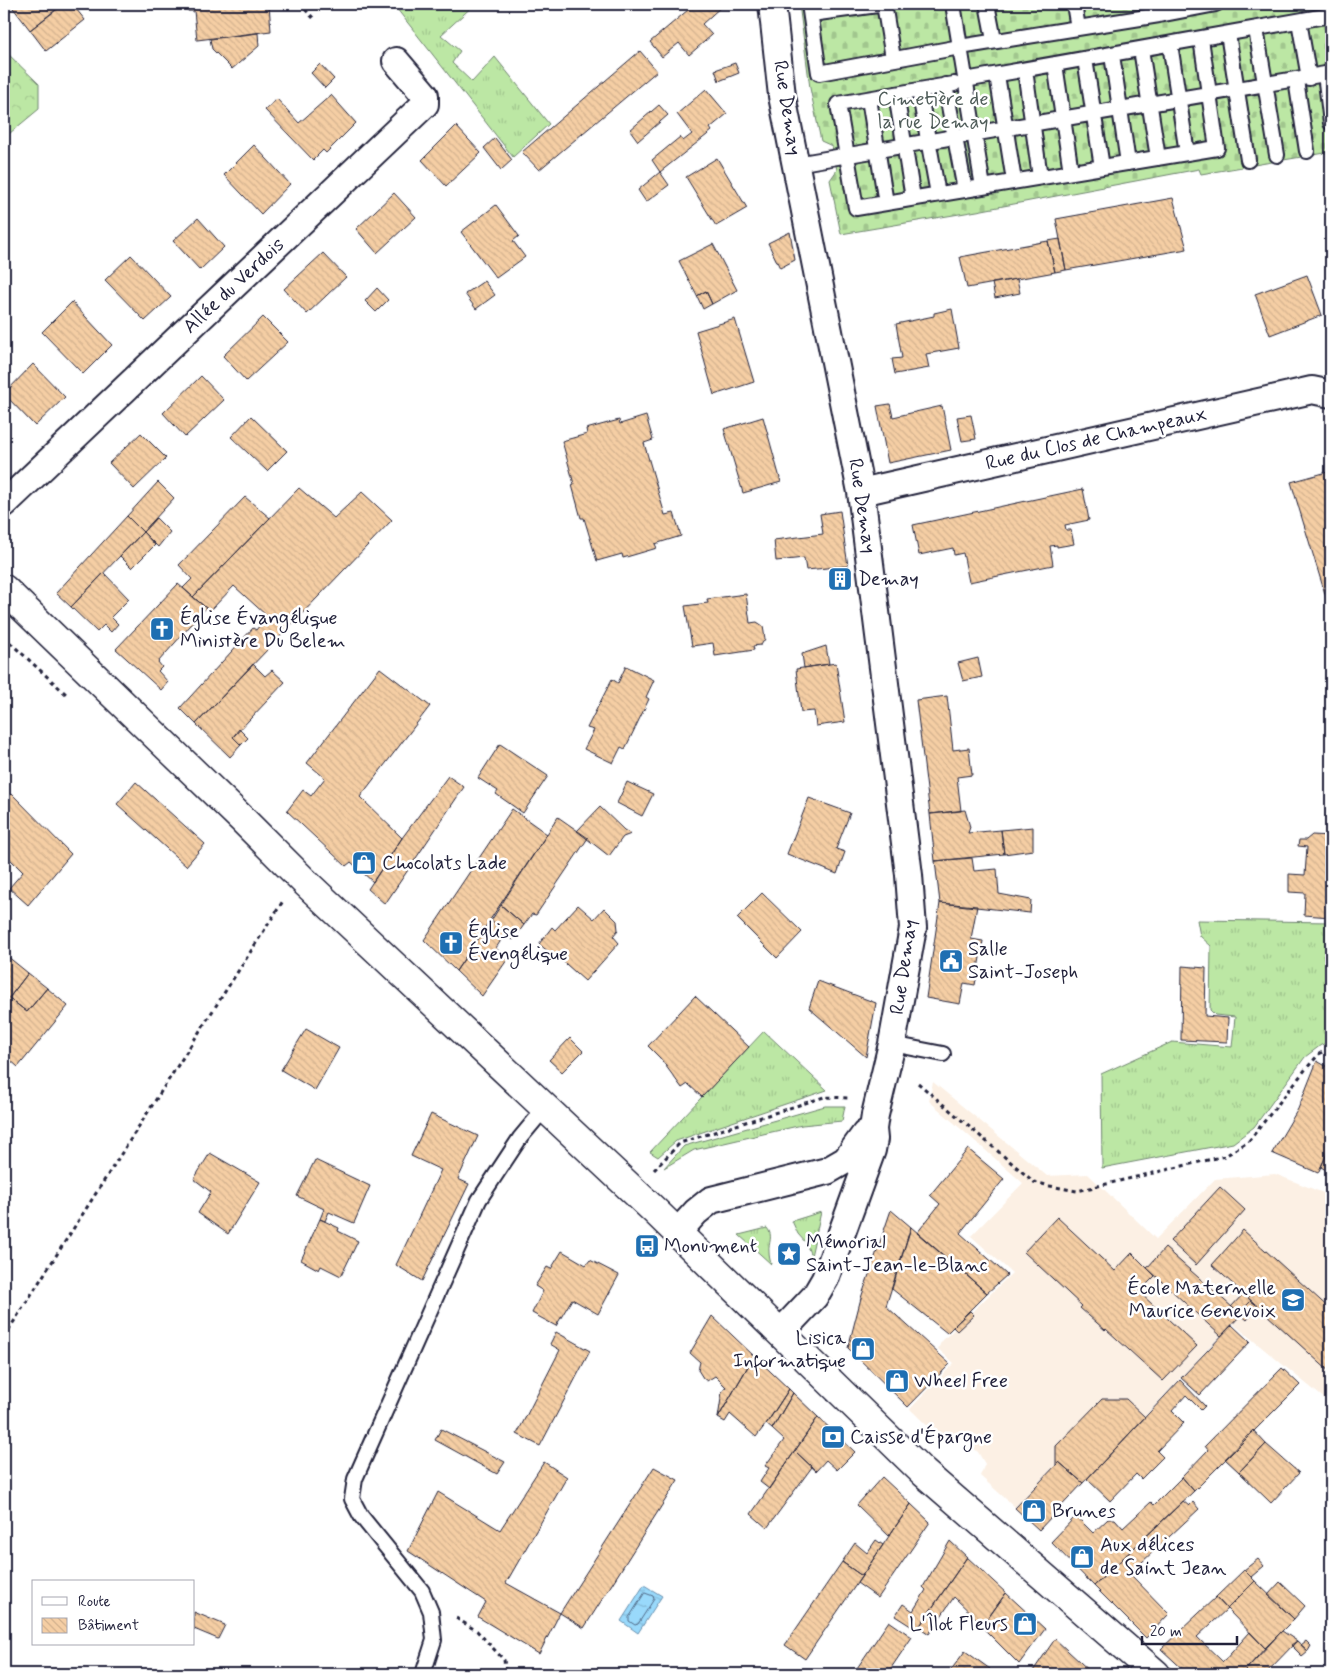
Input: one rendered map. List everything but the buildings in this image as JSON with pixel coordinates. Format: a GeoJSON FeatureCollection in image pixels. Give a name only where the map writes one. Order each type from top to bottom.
{"type":"FeatureCollection","features":[{"type":"Feature","properties":{"kind":"main road"},"geometry":{"type":"LineString","coordinates":[[4,589],[242,819],[306,884],[677,1233],[924,1473],[1156,1674]]}},
{"type":"Feature","properties":{"kind":"street","name":"Rue Demay"},"geometry":{"type":"LineString","coordinates":[[772,4],[782,96],[861,492],[910,875],[913,928],[892,1044],[873,1129],[872,1150],[848,1220],[820,1288],[815,1296],[780,1333]]}},
{"type":"Feature","properties":{"kind":"street","name":"Allée du Verdois"},"geometry":{"type":"LineString","coordinates":[[4,504],[425,104],[425,94],[396,61]]}},
{"type":"Feature","properties":{"kind":"street","name":"Rue du Clos de Champeaux"},"geometry":{"type":"LineString","coordinates":[[861,492],[1312,390],[1331,394]]}},
{"type":"Feature","properties":{"kind":"street"},"geometry":{"type":"LineString","coordinates":[[677,1233],[696,1212],[711,1200],[827,1171],[846,1160],[865,1134],[873,1129]]}},
{"type":"Feature","properties":{"kind":"street","name":"Rue Demay"},"geometry":{"type":"LineString","coordinates":[[827,1171],[834,1175],[846,1196],[848,1220]]}},
{"type":"Feature","properties":{"kind":"lane"},"geometry":{"type":"LineString","coordinates":[[893,58],[885,4],[810,9],[819,72],[994,40],[1078,28],[1158,10],[1216,4]]}},
{"type":"Feature","properties":{"kind":"lane"},"geometry":{"type":"LineString","coordinates":[[953,4],[960,46],[955,83],[955,138],[965,190]]}},
{"type":"Feature","properties":{"kind":"lane"},"geometry":{"type":"LineString","coordinates":[[987,4],[994,40]]}},
{"type":"Feature","properties":{"kind":"lane"},"geometry":{"type":"LineString","coordinates":[[1074,4],[1078,28]]}},
{"type":"Feature","properties":{"kind":"lane"},"geometry":{"type":"LineString","coordinates":[[1200,39],[1216,148],[856,208],[838,104],[1331,15]]}},
{"type":"Feature","properties":{"kind":"lane"},"geometry":{"type":"LineString","coordinates":[[1300,21],[1307,151]]}},
{"type":"Feature","properties":{"kind":"lane"},"geometry":{"type":"LineString","coordinates":[[1256,29],[1277,156]]}},
{"type":"Feature","properties":{"kind":"lane"},"geometry":{"type":"LineString","coordinates":[[1228,34],[1248,160]]}},
{"type":"Feature","properties":{"kind":"lane"},"geometry":{"type":"LineString","coordinates":[[1170,44],[1187,153]]}},
{"type":"Feature","properties":{"kind":"lane"},"geometry":{"type":"LineString","coordinates":[[1141,49],[1158,158]]}},
{"type":"Feature","properties":{"kind":"lane"},"geometry":{"type":"LineString","coordinates":[[1112,55],[1128,163]]}},
{"type":"Feature","properties":{"kind":"lane"},"geometry":{"type":"LineString","coordinates":[[1085,59],[1102,167]]}},
{"type":"Feature","properties":{"kind":"lane"},"geometry":{"type":"LineString","coordinates":[[1055,64],[1071,172]]}},
{"type":"Feature","properties":{"kind":"lane"},"geometry":{"type":"LineString","coordinates":[[1025,70],[1040,177]]}},
{"type":"Feature","properties":{"kind":"lane"},"geometry":{"type":"LineString","coordinates":[[796,164],[1328,74],[1331,123]]}},
{"type":"Feature","properties":{"kind":"lane"},"geometry":{"type":"LineString","coordinates":[[997,75],[1014,181]]}},
{"type":"Feature","properties":{"kind":"lane"},"geometry":{"type":"LineString","coordinates":[[955,83],[974,134],[983,187]]}},
{"type":"Feature","properties":{"kind":"lane"},"geometry":{"type":"LineString","coordinates":[[919,90],[938,194]]}},
{"type":"Feature","properties":{"kind":"lane"},"geometry":{"type":"LineString","coordinates":[[896,94],[913,198]]}},
{"type":"Feature","properties":{"kind":"lane"},"geometry":{"type":"LineString","coordinates":[[869,98],[886,203]]}},
{"type":"Feature","properties":{"kind":"lane"},"geometry":{"type":"LineString","coordinates":[[892,1044],[943,1054]]}},
{"type":"Feature","properties":{"kind":"lane"},"geometry":{"type":"LineString","coordinates":[[423,1674],[434,1640],[434,1623],[431,1612],[422,1591],[361,1516],[352,1499],[355,1479],[479,1200],[520,1138],[545,1108]]}},
{"type":"Feature","properties":{"kind":"path"},"geometry":{"type":"LineString","coordinates":[[309,4],[304,8],[314,19]]}},
{"type":"Feature","properties":{"kind":"path"},"geometry":{"type":"LineString","coordinates":[[4,1337],[286,897]]}},
{"type":"Feature","properties":{"kind":"path"},"geometry":{"type":"LineString","coordinates":[[918,1083],[1034,1182],[1076,1191],[1224,1156],[1248,1142],[1319,1054],[1331,1048]]}},
{"type":"Feature","properties":{"kind":"path"},"geometry":{"type":"LineString","coordinates":[[655,1169],[680,1143],[824,1097],[852,1098]]}},
{"type":"Feature","properties":{"kind":"path"},"geometry":{"type":"LineString","coordinates":[[431,1612],[453,1616],[477,1632],[504,1660],[506,1674]]}},
{"type":"Feature","properties":{"kind":"shaded area"},"geometry":{"type":"Polygon","coordinates":[[[933,1082],[1047,1176],[1088,1174],[1156,1239],[1215,1179],[1275,1174],[1331,1196],[1331,1404],[1232,1323],[1083,1482],[1059,1461],[1015,1507],[980,1476],[985,1464],[978,1452],[965,1441],[954,1436],[943,1441],[910,1409],[954,1363],[938,1349],[941,1342],[1012,1273],[971,1236],[1023,1183],[929,1101],[933,1082]]]}},
{"type":"Feature","properties":{"kind":"green space"},"geometry":{"type":"Polygon","coordinates":[[[393,4],[475,4],[441,35],[460,51],[452,63],[472,82],[495,57],[549,124],[513,157],[393,4]]]}},
{"type":"Feature","properties":{"kind":"green space","name":"Cimetière de la rue Demay"},"geometry":{"type":"Polygon","coordinates":[[[799,4],[1331,4],[1331,152],[1201,174],[1199,169],[977,211],[841,234],[830,180],[837,170],[832,146],[821,141],[810,88],[799,4]]]}},
{"type":"Feature","properties":{"kind":"green space"},"geometry":{"type":"Polygon","coordinates":[[[4,50],[39,84],[39,109],[4,138],[4,50]]]}},
{"type":"Feature","properties":{"kind":"green space"},"geometry":{"type":"Polygon","coordinates":[[[1197,920],[1331,922],[1331,1042],[1321,1045],[1305,1057],[1254,1127],[1233,1143],[1102,1168],[1101,1074],[1172,1042],[1232,1047],[1235,1017],[1215,1015],[1210,1010],[1211,946],[1200,936],[1197,920]]]}},
{"type":"Feature","properties":{"kind":"green space"},"geometry":{"type":"Polygon","coordinates":[[[764,1031],[827,1090],[676,1141],[658,1157],[650,1152],[764,1031]]]}},
{"type":"Feature","properties":{"kind":"green space"},"geometry":{"type":"Polygon","coordinates":[[[825,1106],[845,1106],[842,1121],[802,1125],[694,1150],[664,1168],[684,1146],[825,1106]]]}},
{"type":"Feature","properties":{"kind":"green space"},"geometry":{"type":"Polygon","coordinates":[[[821,1212],[811,1256],[806,1243],[798,1234],[792,1221],[821,1212]]]}},
{"type":"Feature","properties":{"kind":"green space"},"geometry":{"type":"Polygon","coordinates":[[[767,1228],[770,1237],[769,1256],[771,1264],[739,1235],[767,1228]]]}},
{"type":"Feature","properties":{"kind":"water"},"geometry":{"type":"Polygon","coordinates":[[[644,1585],[662,1596],[638,1633],[621,1621],[644,1585]]]}},
{"type":"Feature","properties":{"kind":"place","name":"Demay"},"geometry":{"type":"Point","coordinates":[840,579]}},
{"type":"Feature","properties":{"kind":"place","name":"Église Évangélique Ministère Du Belem"},"geometry":{"type":"Point","coordinates":[162,629]}},
{"type":"Feature","properties":{"kind":"place","name":"Chocolats Lade"},"geometry":{"type":"Point","coordinates":[364,863]}},
{"type":"Feature","properties":{"kind":"place","name":"Église Évengélique"},"geometry":{"type":"Point","coordinates":[451,943]}},
{"type":"Feature","properties":{"kind":"place","name":"Salle Saint-Joseph"},"geometry":{"type":"Point","coordinates":[951,961]}},
{"type":"Feature","properties":{"kind":"place","name":"Monument"},"geometry":{"type":"Point","coordinates":[647,1246]}},
{"type":"Feature","properties":{"kind":"place","name":"Mémorial Saint-Jean-le-Blanc"},"geometry":{"type":"Point","coordinates":[789,1254]}},
{"type":"Feature","properties":{"kind":"place","name":"École Maternelle Maurice Genevoix"},"geometry":{"type":"Point","coordinates":[1293,1300]}},
{"type":"Feature","properties":{"kind":"place","name":"Lisica Informatique"},"geometry":{"type":"Point","coordinates":[863,1349]}},
{"type":"Feature","properties":{"kind":"place","name":"Wheel Free"},"geometry":{"type":"Point","coordinates":[897,1381]}},
{"type":"Feature","properties":{"kind":"place","name":"Caisse d'Épargne"},"geometry":{"type":"Point","coordinates":[833,1437]}},
{"type":"Feature","properties":{"kind":"place","name":"Brunes"},"geometry":{"type":"Point","coordinates":[1034,1511]}},
{"type":"Feature","properties":{"kind":"place","name":"Aux délices de Saint Jean"},"geometry":{"type":"Point","coordinates":[1082,1557]}},
{"type":"Feature","properties":{"kind":"place","name":"L'Îlot Fleurs"},"geometry":{"type":"Point","coordinates":[1025,1624]}}]}
